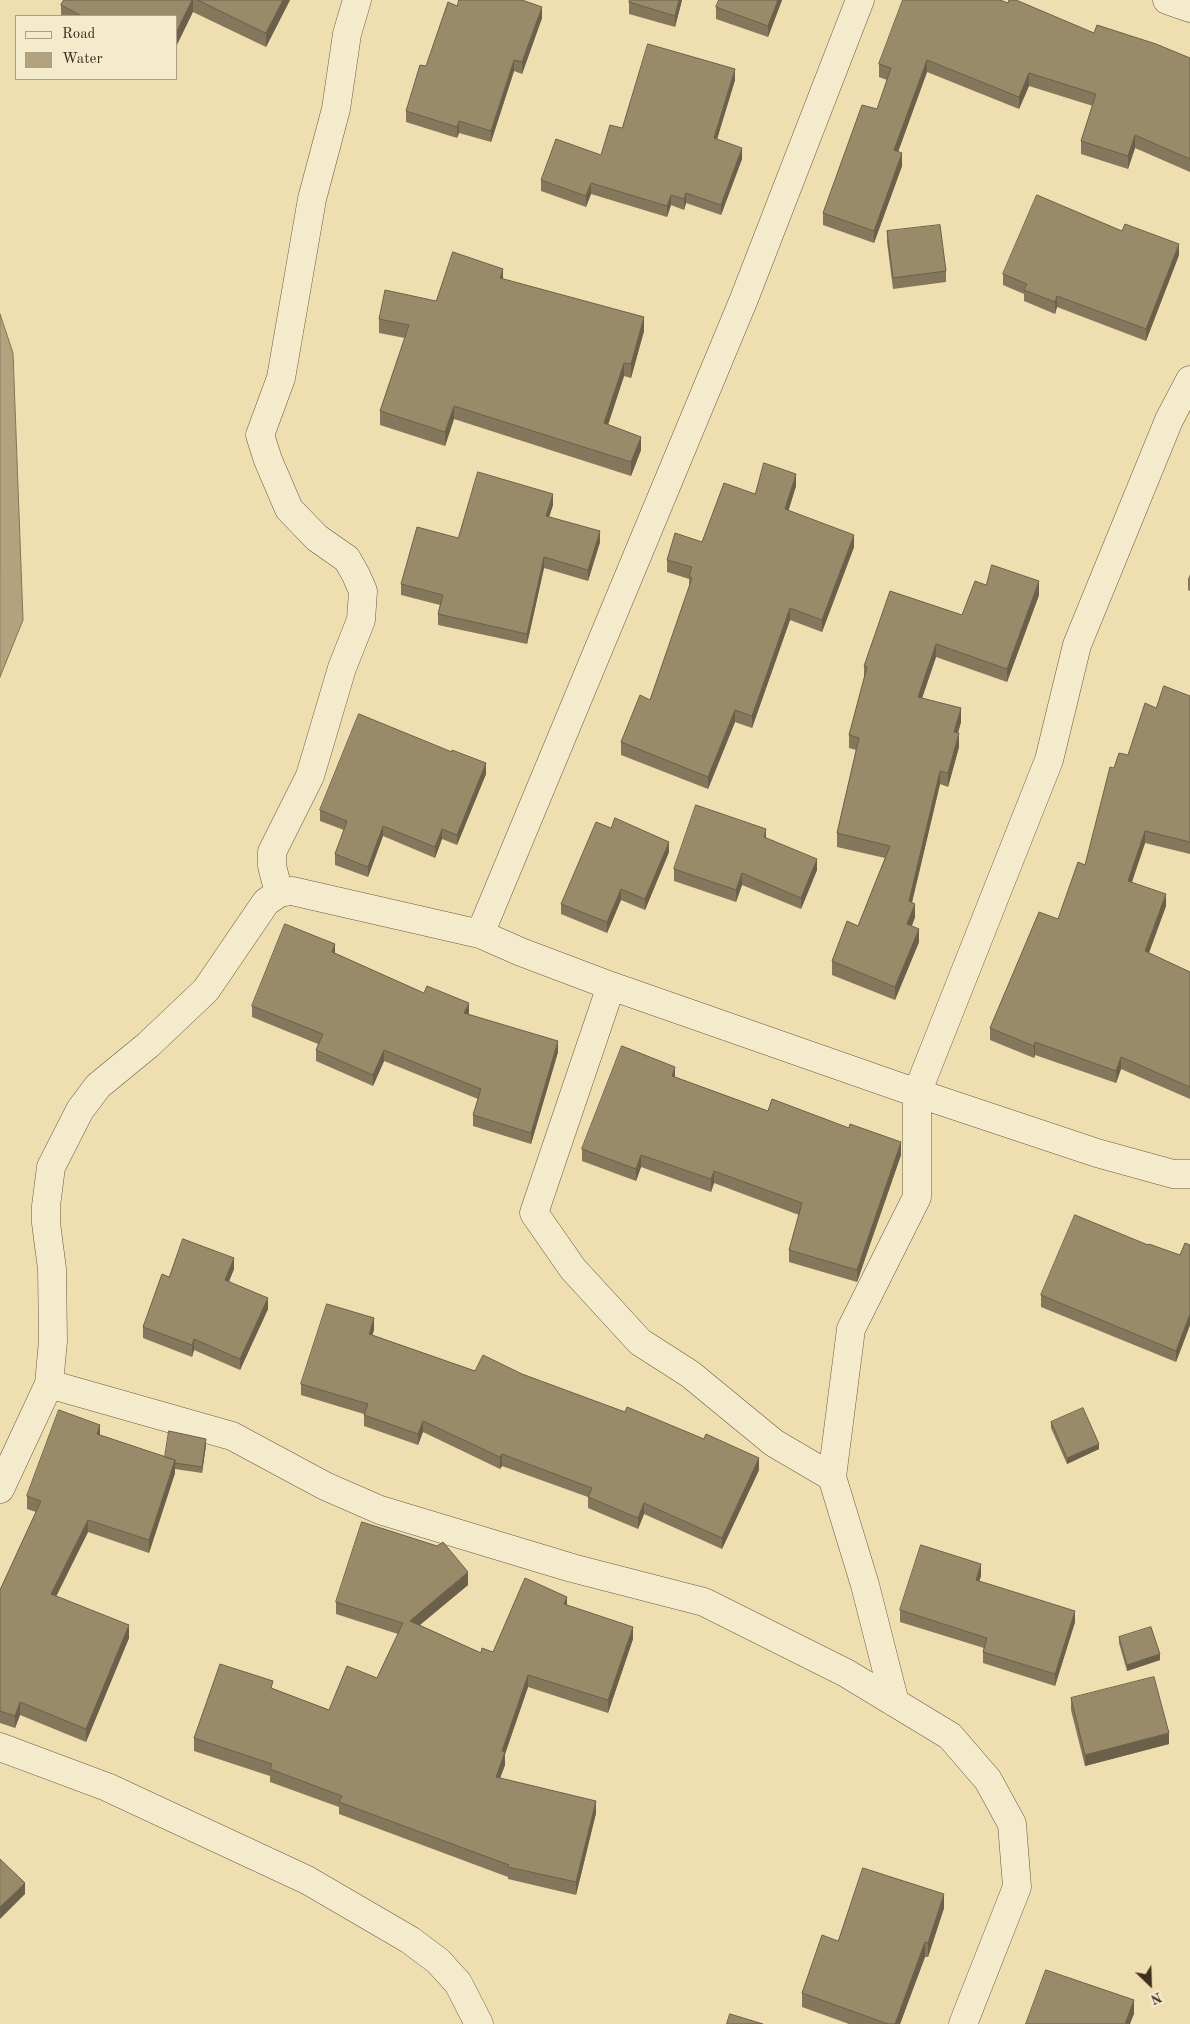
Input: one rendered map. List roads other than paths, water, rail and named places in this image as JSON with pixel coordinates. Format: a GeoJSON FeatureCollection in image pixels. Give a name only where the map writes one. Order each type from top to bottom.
{"type":"FeatureCollection","features":[{"type":"Feature","properties":{"kind":"street"},"geometry":{"type":"LineString","coordinates":[[279,893],[272,866],[272,852],[310,776],[342,668],[361,620],[363,591],[347,559],[317,538],[290,509],[268,460],[260,435],[282,378],[312,199],[336,109],[347,34],[357,0]]}},
{"type":"Feature","properties":{"kind":"street"},"geometry":{"type":"LineString","coordinates":[[480,934],[744,299],[860,0]]}},
{"type":"Feature","properties":{"kind":"street"},"geometry":{"type":"LineString","coordinates":[[1167,0],[1190,8]]}},
{"type":"Feature","properties":{"kind":"street"},"geometry":{"type":"LineString","coordinates":[[895,1703],[865,1585],[832,1477],[851,1328],[918,1197],[916,1093],[1049,760],[1077,645],[1168,420],[1190,380]]}},
{"type":"Feature","properties":{"kind":"street"},"geometry":{"type":"LineString","coordinates":[[0,1488],[49,1384],[53,1341],[52,1269],[46,1223],[46,1206],[51,1167],[76,1118],[98,1086],[148,1045],[206,990],[266,902],[279,893],[292,890],[480,934],[521,952],[611,986],[916,1093],[1097,1153],[1173,1174],[1190,1174]]}},
{"type":"Feature","properties":{"kind":"street"},"geometry":{"type":"LineString","coordinates":[[611,986],[534,1213],[573,1269],[640,1342],[690,1374],[774,1443],[832,1477]]}},
{"type":"Feature","properties":{"kind":"street"},"geometry":{"type":"LineString","coordinates":[[49,1384],[232,1436],[325,1486],[380,1510],[572,1568],[704,1602],[846,1673],[950,1736],[988,1780],[1012,1824],[1017,1887],[962,2024]]}},
{"type":"Feature","properties":{"kind":"street"},"geometry":{"type":"LineString","coordinates":[[0,1747],[107,1786],[315,1885],[410,1940],[438,1961],[458,1983],[480,2024]]}},
{"type":"Feature","properties":{"kind":"water"},"geometry":{"type":"Polygon","coordinates":[[[0,314],[13,353],[23,620],[0,677],[0,314]]]}}]}
